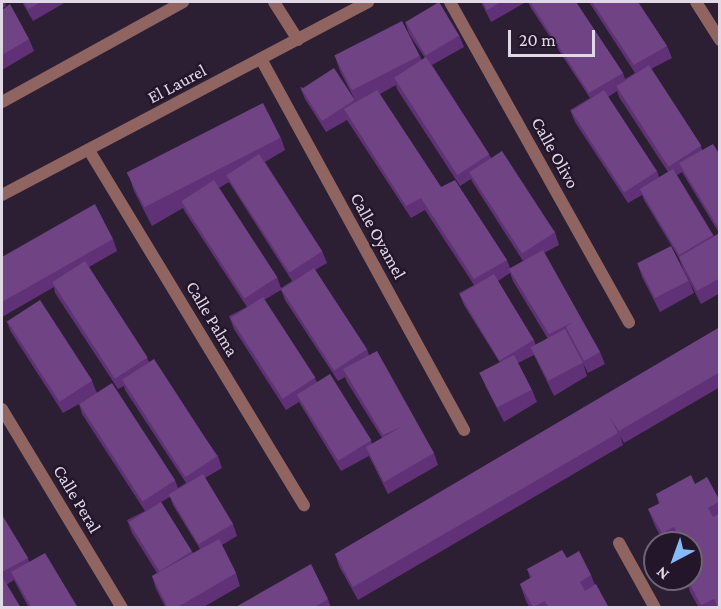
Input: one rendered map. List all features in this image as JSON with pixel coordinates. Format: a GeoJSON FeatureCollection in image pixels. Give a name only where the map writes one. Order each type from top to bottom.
{"type":"FeatureCollection","features":[{"type":"Feature","properties":{"kind":"street"},"geometry":{"type":"LineString","coordinates":[[2,102],[183,2]]}},
{"type":"Feature","properties":{"kind":"street"},"geometry":{"type":"LineString","coordinates":[[274,2],[298,40]]}},
{"type":"Feature","properties":{"kind":"street","name":"El Laurel"},"geometry":{"type":"LineString","coordinates":[[2,195],[90,152],[368,2]]}},
{"type":"Feature","properties":{"kind":"street","name":"Calle Olivo"},"geometry":{"type":"LineString","coordinates":[[450,2],[629,322]]}},
{"type":"Feature","properties":{"kind":"street"},"geometry":{"type":"LineString","coordinates":[[696,2],[720,40]]}},
{"type":"Feature","properties":{"kind":"street","name":"Calle Oyamel"},"geometry":{"type":"LineString","coordinates":[[261,59],[464,430]]}},
{"type":"Feature","properties":{"kind":"street","name":"Calle Palma"},"geometry":{"type":"LineString","coordinates":[[90,152],[304,505]]}},
{"type":"Feature","properties":{"kind":"street","name":"Calle Peral"},"geometry":{"type":"LineString","coordinates":[[2,409],[122,608]]}},
{"type":"Feature","properties":{"kind":"street"},"geometry":{"type":"LineString","coordinates":[[619,543],[655,608]]}},
{"type":"Feature","properties":{"kind":"building"},"geometry":{"type":"Polygon","coordinates":[[[24,2],[41,2],[28,9],[24,2]]]}},
{"type":"Feature","properties":{"kind":"building"},"geometry":{"type":"Polygon","coordinates":[[[439,2],[459,35],[426,56],[406,22],[439,2]]]}},
{"type":"Feature","properties":{"kind":"building"},"geometry":{"type":"Polygon","coordinates":[[[483,2],[501,2],[487,10],[483,2]]]}},
{"type":"Feature","properties":{"kind":"building"},"geometry":{"type":"Polygon","coordinates":[[[530,2],[576,2],[623,73],[589,93],[530,2]]]}},
{"type":"Feature","properties":{"kind":"building"},"geometry":{"type":"Polygon","coordinates":[[[592,2],[638,2],[667,46],[634,65],[592,2]]]}},
{"type":"Feature","properties":{"kind":"building"},"geometry":{"type":"Polygon","coordinates":[[[10,4],[29,39],[2,55],[2,10],[10,4]]]}},
{"type":"Feature","properties":{"kind":"building"},"geometry":{"type":"Polygon","coordinates":[[[402,21],[420,56],[352,90],[334,56],[402,21]]]}},
{"type":"Feature","properties":{"kind":"building"},"geometry":{"type":"Polygon","coordinates":[[[426,57],[489,154],[457,175],[394,78],[426,57]]]}},
{"type":"Feature","properties":{"kind":"building"},"geometry":{"type":"Polygon","coordinates":[[[649,65],[701,146],[669,167],[616,86],[649,65]]]}},
{"type":"Feature","properties":{"kind":"building"},"geometry":{"type":"Polygon","coordinates":[[[334,68],[355,100],[322,121],[301,89],[334,68]]]}},
{"type":"Feature","properties":{"kind":"building"},"geometry":{"type":"Polygon","coordinates":[[[377,90],[441,187],[455,180],[507,260],[474,279],[421,198],[406,206],[344,109],[377,90]]]}},
{"type":"Feature","properties":{"kind":"building"},"geometry":{"type":"Polygon","coordinates":[[[604,90],[657,171],[624,193],[571,111],[604,90]]]}},
{"type":"Feature","properties":{"kind":"building"},"geometry":{"type":"Polygon","coordinates":[[[263,103],[281,138],[144,207],[127,172],[263,103]]]}},
{"type":"Feature","properties":{"kind":"building"},"geometry":{"type":"Polygon","coordinates":[[[713,144],[720,155],[719,229],[679,163],[713,144]]]}},
{"type":"Feature","properties":{"kind":"building"},"geometry":{"type":"Polygon","coordinates":[[[502,151],[555,232],[522,254],[469,172],[502,151]]]}},
{"type":"Feature","properties":{"kind":"building"},"geometry":{"type":"Polygon","coordinates":[[[259,154],[322,251],[289,273],[226,175],[259,154]]]}},
{"type":"Feature","properties":{"kind":"building"},"geometry":{"type":"Polygon","coordinates":[[[673,169],[713,235],[679,255],[640,189],[673,169]]]}},
{"type":"Feature","properties":{"kind":"building"},"geometry":{"type":"Polygon","coordinates":[[[214,180],[277,277],[244,299],[181,201],[214,180]]]}},
{"type":"Feature","properties":{"kind":"building"},"geometry":{"type":"Polygon","coordinates":[[[95,204],[113,239],[2,302],[2,257],[95,204]]]}},
{"type":"Feature","properties":{"kind":"building"},"geometry":{"type":"Polygon","coordinates":[[[720,233],[720,278],[697,291],[679,257],[720,233]]]}},
{"type":"Feature","properties":{"kind":"building"},"geometry":{"type":"Polygon","coordinates":[[[671,246],[689,281],[655,298],[637,263],[671,246]]]}},
{"type":"Feature","properties":{"kind":"building"},"geometry":{"type":"Polygon","coordinates":[[[543,250],[600,352],[584,361],[566,327],[573,322],[549,334],[509,269],[543,250]]]}},
{"type":"Feature","properties":{"kind":"building"},"geometry":{"type":"Polygon","coordinates":[[[85,261],[148,357],[115,379],[52,282],[85,261]]]}},
{"type":"Feature","properties":{"kind":"building"},"geometry":{"type":"Polygon","coordinates":[[[314,268],[367,349],[334,371],[281,289],[314,268]]]}},
{"type":"Feature","properties":{"kind":"building"},"geometry":{"type":"Polygon","coordinates":[[[494,274],[534,340],[499,361],[460,295],[494,274]]]}},
{"type":"Feature","properties":{"kind":"building"},"geometry":{"type":"Polygon","coordinates":[[[263,297],[315,378],[283,399],[230,318],[263,297]]]}},
{"type":"Feature","properties":{"kind":"building"},"geometry":{"type":"Polygon","coordinates":[[[40,300],[92,381],[60,402],[7,321],[40,300]]]}},
{"type":"Feature","properties":{"kind":"building"},"geometry":{"type":"Polygon","coordinates":[[[720,327],[720,372],[619,431],[609,416],[618,433],[353,587],[335,554],[720,327]]]}},
{"type":"Feature","properties":{"kind":"building"},"geometry":{"type":"Polygon","coordinates":[[[565,329],[583,363],[548,381],[531,347],[565,329]]]}},
{"type":"Feature","properties":{"kind":"building"},"geometry":{"type":"Polygon","coordinates":[[[377,351],[434,453],[384,482],[366,447],[403,426],[383,435],[343,369],[377,351]]]}},
{"type":"Feature","properties":{"kind":"building"},"geometry":{"type":"Polygon","coordinates":[[[514,355],[532,390],[497,407],[479,373],[514,355]]]}},
{"type":"Feature","properties":{"kind":"building"},"geometry":{"type":"Polygon","coordinates":[[[154,359],[217,456],[185,477],[122,380],[154,359]]]}},
{"type":"Feature","properties":{"kind":"building"},"geometry":{"type":"Polygon","coordinates":[[[330,374],[371,440],[338,461],[297,395],[330,374]]]}},
{"type":"Feature","properties":{"kind":"building"},"geometry":{"type":"Polygon","coordinates":[[[112,383],[175,480],[142,502],[79,404],[112,383]]]}},
{"type":"Feature","properties":{"kind":"building"},"geometry":{"type":"Polygon","coordinates":[[[203,474],[233,524],[199,544],[169,495],[203,474]]]}},
{"type":"Feature","properties":{"kind":"building"},"geometry":{"type":"Polygon","coordinates":[[[691,475],[695,484],[707,477],[720,501],[708,508],[713,517],[720,513],[720,608],[714,599],[701,605],[693,591],[703,591],[703,531],[676,531],[674,527],[661,531],[648,509],[660,503],[656,494],[691,475]]]}},
{"type":"Feature","properties":{"kind":"building"},"geometry":{"type":"Polygon","coordinates":[[[161,502],[192,551],[160,571],[129,522],[161,502]]]}},
{"type":"Feature","properties":{"kind":"building"},"geometry":{"type":"Polygon","coordinates":[[[2,515],[28,558],[2,572],[2,515]]]}},
{"type":"Feature","properties":{"kind":"building"},"geometry":{"type":"Polygon","coordinates":[[[219,539],[236,573],[176,608],[168,608],[152,576],[219,539]]]}},
{"type":"Feature","properties":{"kind":"building"},"geometry":{"type":"Polygon","coordinates":[[[562,550],[567,558],[579,551],[591,575],[580,582],[585,591],[596,584],[609,608],[549,608],[545,601],[533,607],[520,584],[532,577],[527,569],[562,550]]]}},
{"type":"Feature","properties":{"kind":"building"},"geometry":{"type":"Polygon","coordinates":[[[45,553],[78,608],[32,608],[11,572],[45,553]]]}},
{"type":"Feature","properties":{"kind":"building"},"geometry":{"type":"Polygon","coordinates":[[[311,564],[328,599],[313,608],[234,608],[311,564]]]}},
{"type":"Feature","properties":{"kind":"building"},"geometry":{"type":"Polygon","coordinates":[[[3,578],[21,608],[2,608],[3,578]]]}}]}
